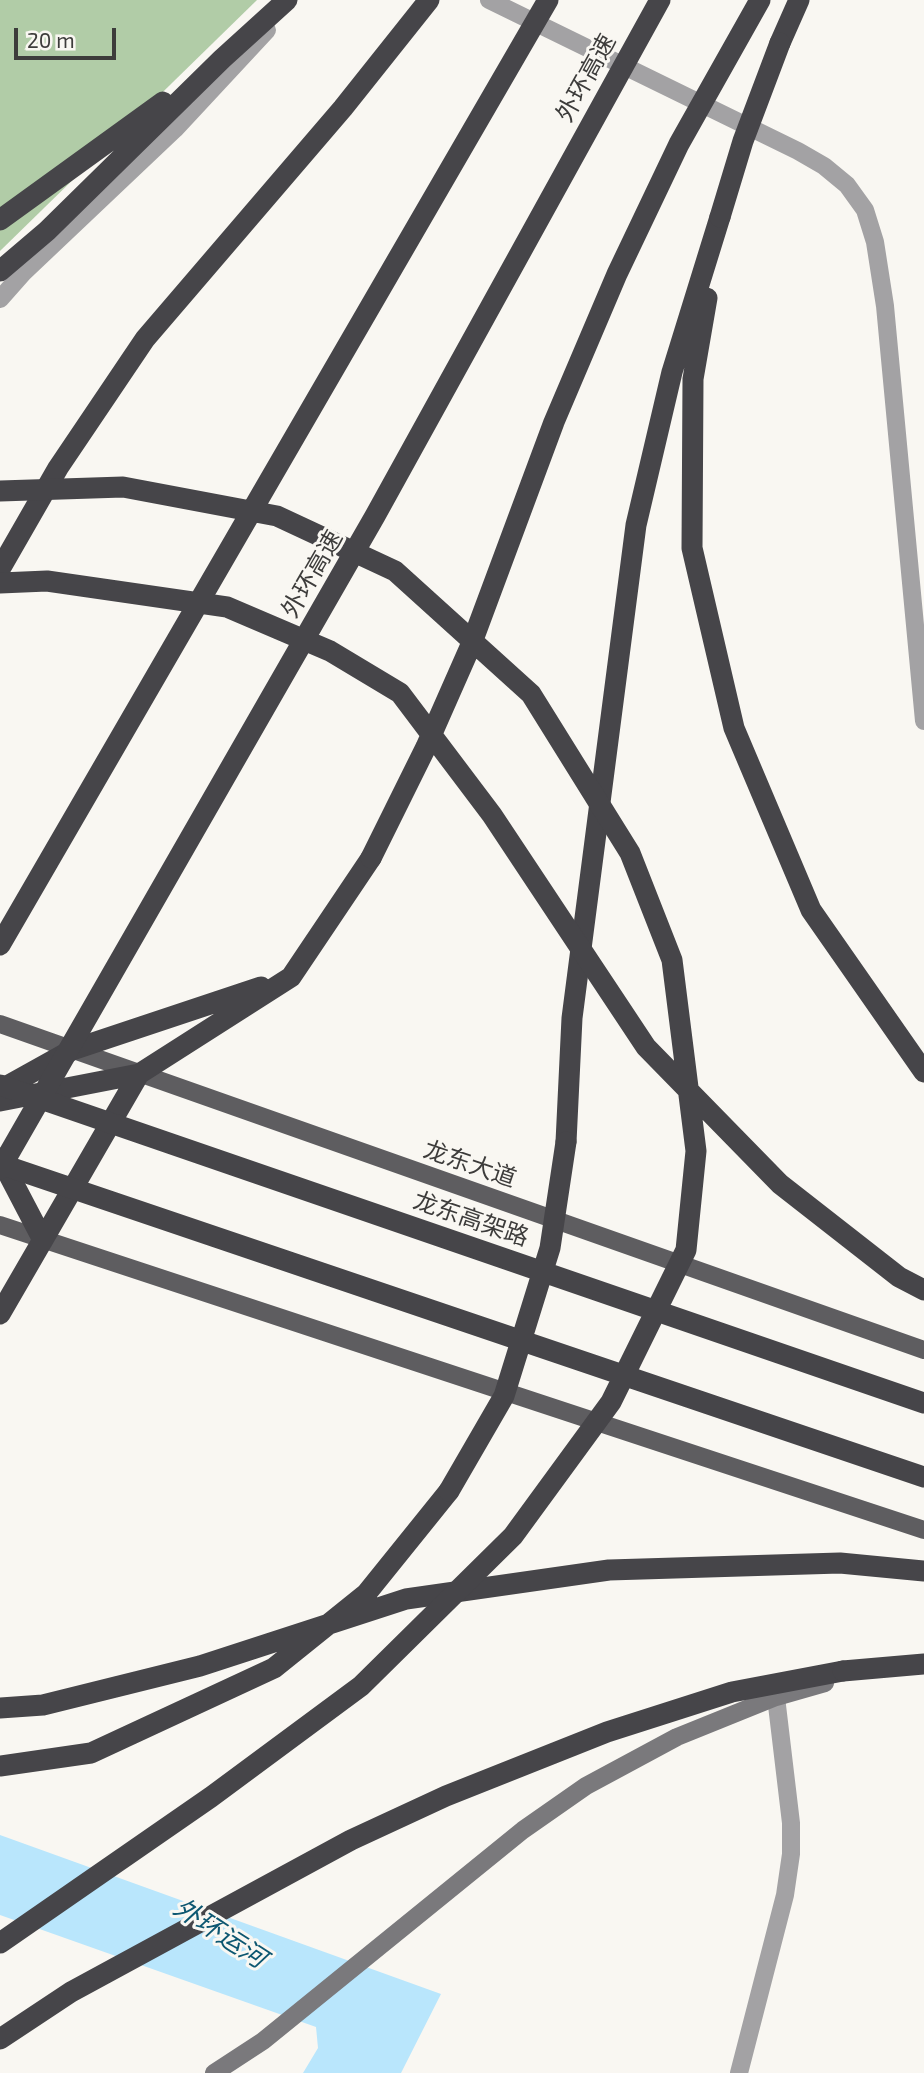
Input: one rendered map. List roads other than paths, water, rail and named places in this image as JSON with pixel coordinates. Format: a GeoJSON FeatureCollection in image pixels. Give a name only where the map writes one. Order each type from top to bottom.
{"type":"FeatureCollection","features":[{"type":"Feature","properties":{"kind":"highway"},"geometry":{"type":"LineString","coordinates":[[0,271],[47,231],[222,59],[288,0]]}},
{"type":"Feature","properties":{"kind":"highway"},"geometry":{"type":"LineString","coordinates":[[0,569],[58,468],[145,339],[344,108],[429,0]]}},
{"type":"Feature","properties":{"kind":"highway"},"geometry":{"type":"LineString","coordinates":[[0,945],[548,0]]}},
{"type":"Feature","properties":{"kind":"highway","name":"外环高速"},"geometry":{"type":"LineString","coordinates":[[0,1166],[362,539],[660,0]]}},
{"type":"Feature","properties":{"kind":"highway"},"geometry":{"type":"LineString","coordinates":[[0,1101],[139,1074],[291,977],[371,858],[426,747],[471,645],[554,422],[617,274],[679,144],[760,0]]}},
{"type":"Feature","properties":{"kind":"highway"},"geometry":{"type":"LineString","coordinates":[[0,1766],[91,1753],[274,1668],[366,1594],[449,1492],[504,1396],[550,1248],[566,1142],[572,1018],[636,525],[672,372],[743,141],[799,0]]}},
{"type":"Feature","properties":{"kind":"highway"},"geometry":{"type":"LineString","coordinates":[[0,220],[222,59]]}},
{"type":"Feature","properties":{"kind":"highway"},"geometry":{"type":"LineString","coordinates":[[720,217],[693,379],[692,548],[734,728],[811,910],[924,1072]]}},
{"type":"Feature","properties":{"kind":"highway"},"geometry":{"type":"LineString","coordinates":[[0,491],[123,487],[277,516],[395,571],[531,694],[630,853],[673,960],[696,1152],[686,1250],[611,1402],[513,1536],[361,1686],[211,1797],[0,1943]]}},
{"type":"Feature","properties":{"kind":"highway"},"geometry":{"type":"LineString","coordinates":[[0,583],[47,581],[227,607],[330,650],[400,693],[492,815],[646,1047],[780,1184],[899,1277],[924,1290]]}},
{"type":"Feature","properties":{"kind":"highway"},"geometry":{"type":"LineString","coordinates":[[0,1090],[72,1050],[291,977]]}},
{"type":"Feature","properties":{"kind":"highway"},"geometry":{"type":"LineString","coordinates":[[0,1314],[139,1074]]}},
{"type":"Feature","properties":{"kind":"highway","name":"龙东高架路"},"geometry":{"type":"LineString","coordinates":[[0,1085],[924,1403]]}},
{"type":"Feature","properties":{"kind":"highway"},"geometry":{"type":"LineString","coordinates":[[0,1158],[43,1240]]}},
{"type":"Feature","properties":{"kind":"highway"},"geometry":{"type":"LineString","coordinates":[[0,1166],[924,1477]]}},
{"type":"Feature","properties":{"kind":"highway"},"geometry":{"type":"LineString","coordinates":[[0,1708],[43,1705],[200,1666],[406,1599],[609,1570],[841,1563],[924,1571]]}},
{"type":"Feature","properties":{"kind":"highway"},"geometry":{"type":"LineString","coordinates":[[0,2039],[71,1992],[302,1866],[446,1796],[607,1732],[732,1692],[843,1671],[924,1663]]}},
{"type":"Feature","properties":{"kind":"main road","name":"龙东大道"},"geometry":{"type":"LineString","coordinates":[[0,1024],[924,1350]]}},
{"type":"Feature","properties":{"kind":"main road"},"geometry":{"type":"LineString","coordinates":[[0,1225],[924,1530]]}},
{"type":"Feature","properties":{"kind":"street"},"geometry":{"type":"LineString","coordinates":[[0,299],[23,273],[175,129],[296,0]]}},
{"type":"Feature","properties":{"kind":"street"},"geometry":{"type":"LineString","coordinates":[[489,0],[798,151],[824,166],[847,185],[865,209],[875,242],[885,306],[919,612],[924,721]]}},
{"type":"Feature","properties":{"kind":"street"},"geometry":{"type":"LineString","coordinates":[[214,2073],[263,2042],[523,1830],[586,1787],[677,1737],[776,1697],[859,1673],[924,1663]]}},
{"type":"Feature","properties":{"kind":"street"},"geometry":{"type":"LineString","coordinates":[[739,2073],[785,1895],[791,1854],[791,1823],[776,1697]]}},
{"type":"Feature","properties":{"kind":"water","name":"外环运河"},"geometry":{"type":"Polygon","coordinates":[[[0,1835],[441,1994],[401,2073],[303,2073],[318,2048],[316,2027],[0,1915],[0,1835]]]}}]}
